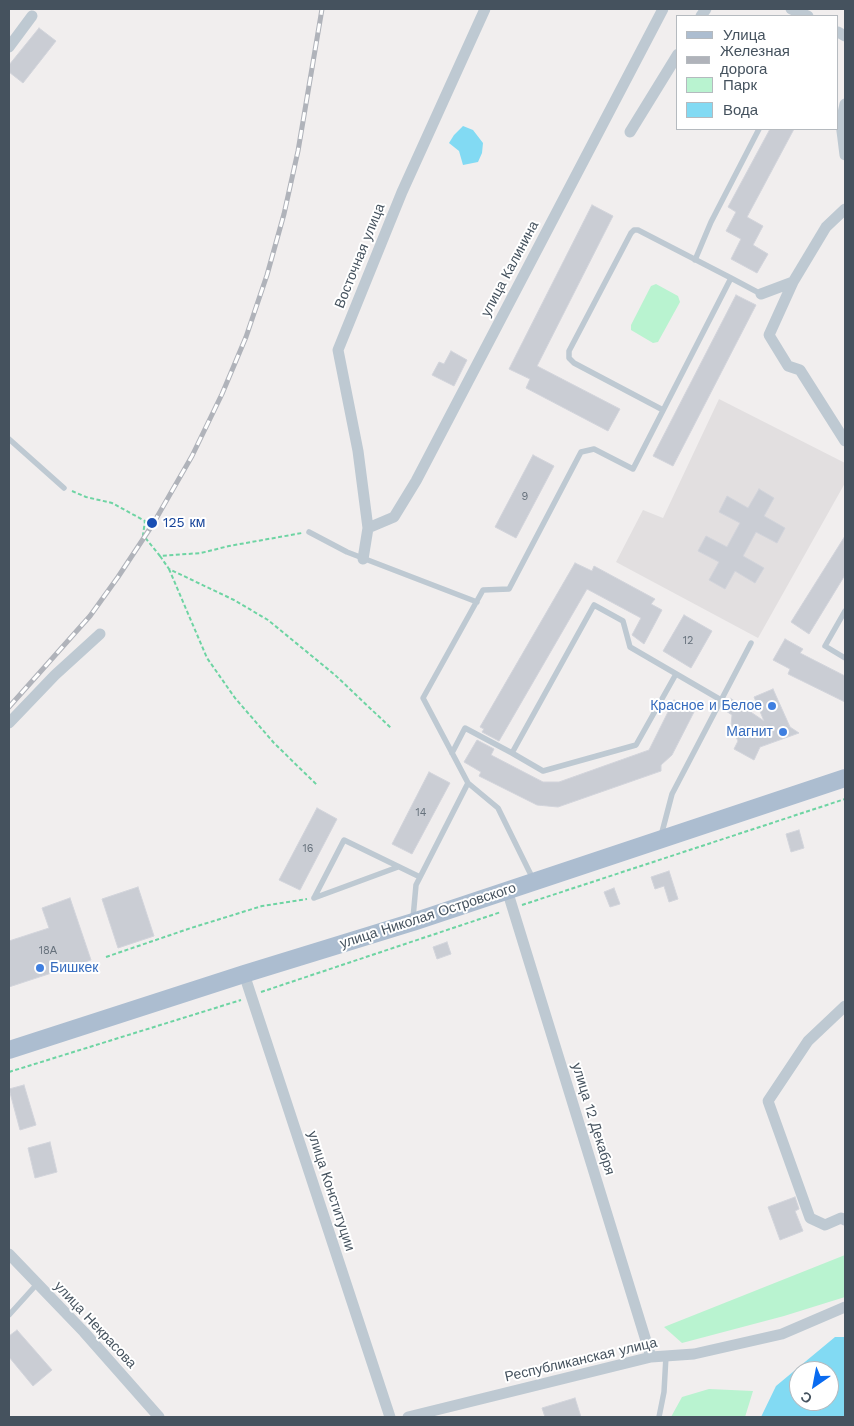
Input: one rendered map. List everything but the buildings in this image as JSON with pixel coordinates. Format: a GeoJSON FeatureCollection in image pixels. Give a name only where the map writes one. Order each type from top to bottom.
{"type":"FeatureCollection","features":[{"type":"Feature","properties":{"kind":"main road","name":"улица Николая Островского"},"geometry":{"type":"LineString","coordinates":[[9,1050],[413,922],[845,778]]}},
{"type":"Feature","properties":{"kind":"street","name":"Восточная улица"},"geometry":{"type":"LineString","coordinates":[[363,559],[368,528],[358,451],[338,350],[402,192],[485,9]]}},
{"type":"Feature","properties":{"kind":"street","name":"улица Калинина"},"geometry":{"type":"LineString","coordinates":[[368,528],[394,517],[416,481],[662,9]]}},
{"type":"Feature","properties":{"kind":"street"},"geometry":{"type":"LineString","coordinates":[[791,9],[806,15]]}},
{"type":"Feature","properties":{"kind":"street"},"geometry":{"type":"LineString","coordinates":[[9,46],[32,16]]}},
{"type":"Feature","properties":{"kind":"street"},"geometry":{"type":"LineString","coordinates":[[630,132],[676,57]]}},
{"type":"Feature","properties":{"kind":"street"},"geometry":{"type":"LineString","coordinates":[[845,104],[841,123],[845,155]]}},
{"type":"Feature","properties":{"kind":"street"},"geometry":{"type":"LineString","coordinates":[[845,209],[826,227],[793,282],[769,335],[788,366],[800,370],[845,441]]}},
{"type":"Feature","properties":{"kind":"street"},"geometry":{"type":"LineString","coordinates":[[761,294],[793,282]]}},
{"type":"Feature","properties":{"kind":"street"},"geometry":{"type":"LineString","coordinates":[[9,724],[55,676],[100,634]]}},
{"type":"Feature","properties":{"kind":"street","name":"улица 12 Декабря"},"geometry":{"type":"LineString","coordinates":[[507,890],[651,1356]]}},
{"type":"Feature","properties":{"kind":"street","name":"улица Конституции"},"geometry":{"type":"LineString","coordinates":[[244,974],[390,1417]]}},
{"type":"Feature","properties":{"kind":"street"},"geometry":{"type":"LineString","coordinates":[[845,1006],[808,1041],[768,1101],[810,1218],[825,1225],[841,1218],[845,1220]]}},
{"type":"Feature","properties":{"kind":"street","name":"улица Некрасова"},"geometry":{"type":"LineString","coordinates":[[9,1254],[84,1332],[159,1417]]}},
{"type":"Feature","properties":{"kind":"street","name":"Республиканская улица"},"geometry":{"type":"LineString","coordinates":[[408,1417],[651,1356],[694,1354],[782,1334],[845,1307]]}},
{"type":"Feature","properties":{"kind":"lane"},"geometry":{"type":"LineString","coordinates":[[696,260],[711,222],[758,130]]}},
{"type":"Feature","properties":{"kind":"lane"},"geometry":{"type":"LineString","coordinates":[[664,410],[574,363],[569,358],[569,351],[632,231],[638,230],[761,294]]}},
{"type":"Feature","properties":{"kind":"lane"},"geometry":{"type":"LineString","coordinates":[[535,882],[498,808],[468,783],[423,698],[484,590],[510,589],[581,452],[594,449],[633,469],[731,278]]}},
{"type":"Feature","properties":{"kind":"lane"},"geometry":{"type":"LineString","coordinates":[[9,439],[64,488]]}},
{"type":"Feature","properties":{"kind":"lane"},"geometry":{"type":"LineString","coordinates":[[309,532],[363,559],[477,602]]}},
{"type":"Feature","properties":{"kind":"lane"},"geometry":{"type":"LineString","coordinates":[[512,753],[594,606],[623,621],[630,647],[721,700]]}},
{"type":"Feature","properties":{"kind":"lane"},"geometry":{"type":"LineString","coordinates":[[845,611],[825,646],[845,658]]}},
{"type":"Feature","properties":{"kind":"lane"},"geometry":{"type":"LineString","coordinates":[[660,841],[672,794],[751,643]]}},
{"type":"Feature","properties":{"kind":"lane"},"geometry":{"type":"LineString","coordinates":[[452,753],[465,728],[544,771],[636,745],[676,674]]}},
{"type":"Feature","properties":{"kind":"lane"},"geometry":{"type":"LineString","coordinates":[[413,922],[416,885],[468,783]]}},
{"type":"Feature","properties":{"kind":"lane"},"geometry":{"type":"LineString","coordinates":[[314,898],[344,840],[420,877]]}},
{"type":"Feature","properties":{"kind":"lane"},"geometry":{"type":"LineString","coordinates":[[314,898],[398,867]]}},
{"type":"Feature","properties":{"kind":"lane"},"geometry":{"type":"LineString","coordinates":[[9,1316],[37,1284]]}},
{"type":"Feature","properties":{"kind":"lane"},"geometry":{"type":"LineString","coordinates":[[659,1417],[664,1392],[666,1356]]}},
{"type":"Feature","properties":{"kind":"path"},"geometry":{"type":"LineString","coordinates":[[64,488],[86,497],[112,503],[145,521],[142,535],[169,569],[207,658],[235,698],[274,743],[317,785]]}},
{"type":"Feature","properties":{"kind":"path"},"geometry":{"type":"LineString","coordinates":[[160,556],[201,553],[309,532]]}},
{"type":"Feature","properties":{"kind":"path"},"geometry":{"type":"LineString","coordinates":[[169,569],[234,600],[268,620],[335,675],[391,728]]}},
{"type":"Feature","properties":{"kind":"path"},"geometry":{"type":"LineString","coordinates":[[9,1072],[251,996],[845,799]]}},
{"type":"Feature","properties":{"kind":"path"},"geometry":{"type":"LineString","coordinates":[[106,957],[183,930],[262,906],[314,898]]}},
{"type":"Feature","properties":{"kind":"shaded area"},"geometry":{"type":"Polygon","coordinates":[[[719,399],[845,463],[845,483],[758,638],[616,562],[643,510],[663,518],[719,399]]]}},
{"type":"Feature","properties":{"kind":"green space"},"geometry":{"type":"Polygon","coordinates":[[[656,284],[678,296],[680,302],[658,342],[653,343],[631,330],[631,325],[651,286],[656,284]]]}},
{"type":"Feature","properties":{"kind":"green space"},"geometry":{"type":"Polygon","coordinates":[[[845,1255],[845,1297],[784,1316],[682,1343],[664,1327],[845,1255]]]}},
{"type":"Feature","properties":{"kind":"green space"},"geometry":{"type":"Polygon","coordinates":[[[709,1389],[753,1391],[745,1417],[671,1417],[682,1397],[709,1389]]]}},
{"type":"Feature","properties":{"kind":"water"},"geometry":{"type":"Polygon","coordinates":[[[463,126],[473,130],[483,143],[482,153],[478,162],[463,165],[459,151],[449,143],[463,126]]]}},
{"type":"Feature","properties":{"kind":"water"},"geometry":{"type":"Polygon","coordinates":[[[835,1337],[845,1337],[845,1417],[761,1417],[776,1386],[789,1375],[789,1411],[839,1411],[839,1361],[806,1361],[835,1337]]]}},
{"type":"Feature","properties":{"kind":"railway"},"geometry":{"type":"LineString","coordinates":[[9,707],[90,616],[118,577],[153,524],[192,456],[222,394],[246,337],[267,275],[284,214],[298,151],[322,9]]}},
{"type":"Feature","properties":{"kind":"place","name":"125 км"},"geometry":{"type":"Point","coordinates":[152,523]}},
{"type":"Feature","properties":{"kind":"place","name":"Красное и Белое"},"geometry":{"type":"Point","coordinates":[772,706]}},
{"type":"Feature","properties":{"kind":"place","name":"Магнит"},"geometry":{"type":"Point","coordinates":[783,732]}},
{"type":"Feature","properties":{"kind":"place","name":"Бишкек"},"geometry":{"type":"Point","coordinates":[40,968]}}]}
